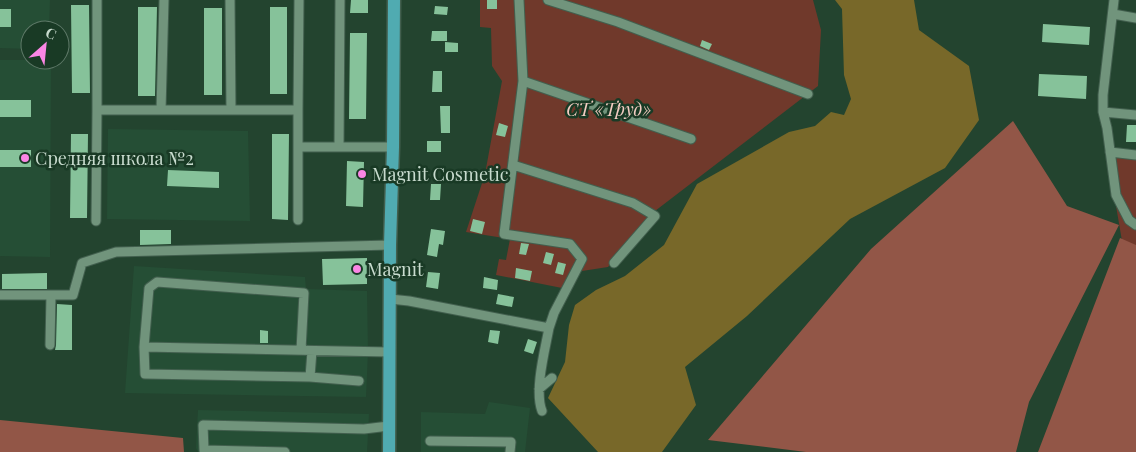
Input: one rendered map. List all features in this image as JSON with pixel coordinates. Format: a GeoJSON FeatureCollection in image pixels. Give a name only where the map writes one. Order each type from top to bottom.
{"type":"FeatureCollection","features":[{"type":"Feature","properties":{"kind":"main road"},"geometry":{"type":"LineString","coordinates":[[389,452],[394,0]]}},
{"type":"Feature","properties":{"kind":"street"},"geometry":{"type":"LineString","coordinates":[[96,222],[97,0]]}},
{"type":"Feature","properties":{"kind":"street"},"geometry":{"type":"LineString","coordinates":[[161,110],[164,0]]}},
{"type":"Feature","properties":{"kind":"street"},"geometry":{"type":"LineString","coordinates":[[230,0],[231,110]]}},
{"type":"Feature","properties":{"kind":"street"},"geometry":{"type":"LineString","coordinates":[[298,220],[299,0]]}},
{"type":"Feature","properties":{"kind":"street"},"geometry":{"type":"LineString","coordinates":[[339,146],[340,0]]}},
{"type":"Feature","properties":{"kind":"street"},"geometry":{"type":"LineString","coordinates":[[519,0],[523,81],[504,234],[570,244],[582,259],[554,313],[549,328],[539,383],[542,410]]}},
{"type":"Feature","properties":{"kind":"street"},"geometry":{"type":"LineString","coordinates":[[548,0],[618,22],[808,94]]}},
{"type":"Feature","properties":{"kind":"street"},"geometry":{"type":"LineString","coordinates":[[1114,0],[1103,95],[1103,112],[1116,196],[1130,220],[1136,225]]}},
{"type":"Feature","properties":{"kind":"street"},"geometry":{"type":"LineString","coordinates":[[1112,14],[1136,18]]}},
{"type":"Feature","properties":{"kind":"street"},"geometry":{"type":"LineString","coordinates":[[523,81],[691,139]]}},
{"type":"Feature","properties":{"kind":"street"},"geometry":{"type":"LineString","coordinates":[[97,110],[298,110]]}},
{"type":"Feature","properties":{"kind":"street"},"geometry":{"type":"LineString","coordinates":[[1103,112],[1136,115]]}},
{"type":"Feature","properties":{"kind":"street"},"geometry":{"type":"LineString","coordinates":[[298,147],[393,147]]}},
{"type":"Feature","properties":{"kind":"street"},"geometry":{"type":"LineString","coordinates":[[1110,152],[1136,155]]}},
{"type":"Feature","properties":{"kind":"street"},"geometry":{"type":"LineString","coordinates":[[513,165],[633,203],[655,216],[614,263]]}},
{"type":"Feature","properties":{"kind":"street"},"geometry":{"type":"LineString","coordinates":[[0,295],[73,295],[82,263],[116,252],[390,245]]}},
{"type":"Feature","properties":{"kind":"street"},"geometry":{"type":"LineString","coordinates":[[301,350],[304,293],[157,282],[149,288],[144,347],[145,374],[310,377],[359,381]]}},
{"type":"Feature","properties":{"kind":"street"},"geometry":{"type":"LineString","coordinates":[[50,345],[51,295]]}},
{"type":"Feature","properties":{"kind":"street"},"geometry":{"type":"LineString","coordinates":[[390,299],[549,328]]}},
{"type":"Feature","properties":{"kind":"street"},"geometry":{"type":"LineString","coordinates":[[144,347],[389,352]]}},
{"type":"Feature","properties":{"kind":"street"},"geometry":{"type":"LineString","coordinates":[[310,377],[312,351]]}},
{"type":"Feature","properties":{"kind":"street"},"geometry":{"type":"LineString","coordinates":[[540,389],[552,378]]}},
{"type":"Feature","properties":{"kind":"street"},"geometry":{"type":"LineString","coordinates":[[285,452],[204,450],[203,425],[364,429],[389,426]]}},
{"type":"Feature","properties":{"kind":"street"},"geometry":{"type":"LineString","coordinates":[[430,441],[511,442],[510,452]]}},
{"type":"Feature","properties":{"kind":"shaded area"},"geometry":{"type":"Polygon","coordinates":[[[0,0],[50,0],[49,20],[20,20],[20,49],[0,48],[0,0]]]}},
{"type":"Feature","properties":{"kind":"shaded area"},"geometry":{"type":"Polygon","coordinates":[[[835,0],[914,0],[919,30],[969,66],[979,120],[945,168],[850,219],[747,316],[685,367],[696,405],[662,452],[598,452],[548,398],[565,362],[569,325],[575,305],[596,290],[625,276],[664,245],[697,184],[789,132],[815,126],[831,112],[844,115],[851,99],[844,75],[842,9],[835,0]]]}},
{"type":"Feature","properties":{"kind":"shaded area","name":"Средняя школа №2"},"geometry":{"type":"Polygon","coordinates":[[[0,60],[20,60],[20,70],[51,70],[50,257],[0,256],[0,60]]]}},
{"type":"Feature","properties":{"kind":"shaded area"},"geometry":{"type":"Polygon","coordinates":[[[1013,121],[1067,206],[1119,225],[1029,402],[1016,452],[806,452],[708,440],[871,249],[1013,121]]]}},
{"type":"Feature","properties":{"kind":"shaded area"},"geometry":{"type":"Polygon","coordinates":[[[108,129],[248,131],[250,221],[107,219],[108,129]]]}},
{"type":"Feature","properties":{"kind":"shaded area"},"geometry":{"type":"Polygon","coordinates":[[[1120,238],[1136,245],[1136,452],[1038,452],[1120,238]]]}},
{"type":"Feature","properties":{"kind":"shaded area"},"geometry":{"type":"Polygon","coordinates":[[[134,266],[305,277],[306,289],[367,291],[368,352],[366,397],[125,393],[134,266]]]}},
{"type":"Feature","properties":{"kind":"shaded area"},"geometry":{"type":"Polygon","coordinates":[[[489,402],[530,408],[525,452],[421,452],[421,412],[485,414],[489,402]]]}},
{"type":"Feature","properties":{"kind":"shaded area"},"geometry":{"type":"Polygon","coordinates":[[[198,410],[369,414],[367,452],[198,452],[196,448],[198,410]]]}},
{"type":"Feature","properties":{"kind":"shaded area"},"geometry":{"type":"Polygon","coordinates":[[[0,420],[183,438],[184,452],[0,452],[0,420]]]}},
{"type":"Feature","properties":{"kind":"green space","name":"СТ «Труд»"},"geometry":{"type":"Polygon","coordinates":[[[480,0],[813,0],[821,30],[818,86],[655,211],[608,267],[569,273],[562,288],[496,275],[499,259],[506,260],[510,239],[466,232],[485,174],[502,81],[492,66],[491,28],[480,27],[480,0]]]}},
{"type":"Feature","properties":{"kind":"green space"},"geometry":{"type":"Polygon","coordinates":[[[1106,147],[1136,154],[1136,248],[1122,241],[1106,147]]]}},
{"type":"Feature","properties":{"kind":"building"},"geometry":{"type":"Polygon","coordinates":[[[351,0],[368,0],[368,13],[350,13],[351,0]]]}},
{"type":"Feature","properties":{"kind":"building"},"geometry":{"type":"Polygon","coordinates":[[[487,0],[497,0],[497,9],[487,9],[487,0]]]}},
{"type":"Feature","properties":{"kind":"building"},"geometry":{"type":"Polygon","coordinates":[[[71,5],[89,5],[90,93],[72,93],[71,5]]]}},
{"type":"Feature","properties":{"kind":"building"},"geometry":{"type":"Polygon","coordinates":[[[435,6],[448,7],[447,15],[434,14],[435,6]]]}},
{"type":"Feature","properties":{"kind":"building"},"geometry":{"type":"Polygon","coordinates":[[[138,7],[157,7],[155,96],[138,96],[138,7]]]}},
{"type":"Feature","properties":{"kind":"building"},"geometry":{"type":"Polygon","coordinates":[[[270,7],[287,7],[287,94],[270,94],[270,7]]]}},
{"type":"Feature","properties":{"kind":"building"},"geometry":{"type":"Polygon","coordinates":[[[204,8],[222,8],[222,95],[204,95],[204,8]]]}},
{"type":"Feature","properties":{"kind":"building"},"geometry":{"type":"Polygon","coordinates":[[[0,9],[11,9],[11,27],[0,27],[0,9]]]}},
{"type":"Feature","properties":{"kind":"building"},"geometry":{"type":"Polygon","coordinates":[[[1043,24],[1090,27],[1089,45],[1042,42],[1043,24]]]}},
{"type":"Feature","properties":{"kind":"building"},"geometry":{"type":"Polygon","coordinates":[[[432,31],[447,31],[447,41],[431,41],[432,31]]]}},
{"type":"Feature","properties":{"kind":"building"},"geometry":{"type":"Polygon","coordinates":[[[350,33],[367,33],[366,119],[349,119],[350,33]]]}},
{"type":"Feature","properties":{"kind":"building"},"geometry":{"type":"Polygon","coordinates":[[[702,40],[712,44],[709,50],[700,46],[702,40]]]}},
{"type":"Feature","properties":{"kind":"building"},"geometry":{"type":"Polygon","coordinates":[[[445,42],[458,43],[458,52],[445,52],[445,42]]]}},
{"type":"Feature","properties":{"kind":"building"},"geometry":{"type":"Polygon","coordinates":[[[433,71],[442,71],[442,92],[432,92],[433,71]]]}},
{"type":"Feature","properties":{"kind":"building"},"geometry":{"type":"Polygon","coordinates":[[[1039,74],[1087,76],[1086,99],[1038,96],[1039,74]]]}},
{"type":"Feature","properties":{"kind":"building"},"geometry":{"type":"Polygon","coordinates":[[[0,100],[31,100],[31,117],[0,117],[0,100]]]}},
{"type":"Feature","properties":{"kind":"building"},"geometry":{"type":"Polygon","coordinates":[[[440,106],[450,106],[450,133],[441,133],[440,106]]]}},
{"type":"Feature","properties":{"kind":"building"},"geometry":{"type":"Polygon","coordinates":[[[499,123],[508,126],[505,137],[496,135],[499,123]]]}},
{"type":"Feature","properties":{"kind":"building"},"geometry":{"type":"Polygon","coordinates":[[[1127,125],[1136,125],[1136,142],[1126,142],[1127,125]]]}},
{"type":"Feature","properties":{"kind":"building"},"geometry":{"type":"Polygon","coordinates":[[[71,134],[88,134],[87,218],[70,218],[71,134]]]}},
{"type":"Feature","properties":{"kind":"building"},"geometry":{"type":"Polygon","coordinates":[[[272,134],[289,134],[288,220],[272,219],[272,134]]]}},
{"type":"Feature","properties":{"kind":"building"},"geometry":{"type":"Polygon","coordinates":[[[427,141],[441,141],[441,152],[427,152],[427,141]]]}},
{"type":"Feature","properties":{"kind":"building"},"geometry":{"type":"Polygon","coordinates":[[[0,150],[31,150],[31,167],[0,167],[0,150]]]}},
{"type":"Feature","properties":{"kind":"building"},"geometry":{"type":"Polygon","coordinates":[[[347,161],[364,162],[363,207],[346,206],[347,161]]]}},
{"type":"Feature","properties":{"kind":"building"},"geometry":{"type":"Polygon","coordinates":[[[168,170],[219,172],[219,188],[167,186],[168,170]]]}},
{"type":"Feature","properties":{"kind":"building"},"geometry":{"type":"Polygon","coordinates":[[[431,184],[441,184],[440,200],[430,200],[431,184]]]}},
{"type":"Feature","properties":{"kind":"building"},"geometry":{"type":"Polygon","coordinates":[[[473,219],[485,222],[482,234],[470,231],[473,219]]]}},
{"type":"Feature","properties":{"kind":"building"},"geometry":{"type":"Polygon","coordinates":[[[431,229],[445,231],[443,245],[439,244],[437,257],[427,255],[431,229]]]}},
{"type":"Feature","properties":{"kind":"building"},"geometry":{"type":"Polygon","coordinates":[[[140,230],[171,230],[171,244],[140,245],[140,230]]]}},
{"type":"Feature","properties":{"kind":"building"},"geometry":{"type":"Polygon","coordinates":[[[521,243],[529,244],[526,255],[519,254],[521,243]]]}},
{"type":"Feature","properties":{"kind":"building"},"geometry":{"type":"Polygon","coordinates":[[[546,252],[554,254],[551,265],[543,263],[546,252]]]}},
{"type":"Feature","properties":{"kind":"building"},"geometry":{"type":"Polygon","coordinates":[[[367,258],[367,284],[323,285],[322,259],[367,258]]]}},
{"type":"Feature","properties":{"kind":"building"},"geometry":{"type":"Polygon","coordinates":[[[558,262],[566,264],[563,275],[555,273],[558,262]]]}},
{"type":"Feature","properties":{"kind":"building"},"geometry":{"type":"Polygon","coordinates":[[[516,268],[532,271],[530,281],[515,278],[516,268]]]}},
{"type":"Feature","properties":{"kind":"building"},"geometry":{"type":"Polygon","coordinates":[[[428,272],[440,273],[438,289],[426,287],[428,272]]]}},
{"type":"Feature","properties":{"kind":"building"},"geometry":{"type":"Polygon","coordinates":[[[47,273],[47,289],[2,289],[2,274],[47,273]]]}},
{"type":"Feature","properties":{"kind":"building"},"geometry":{"type":"Polygon","coordinates":[[[484,277],[498,280],[497,290],[483,288],[484,277]]]}},
{"type":"Feature","properties":{"kind":"building"},"geometry":{"type":"Polygon","coordinates":[[[498,294],[514,297],[512,307],[496,304],[498,294]]]}},
{"type":"Feature","properties":{"kind":"building"},"geometry":{"type":"Polygon","coordinates":[[[57,304],[72,305],[72,350],[55,350],[57,304]]]}},
{"type":"Feature","properties":{"kind":"building"},"geometry":{"type":"Polygon","coordinates":[[[260,330],[268,331],[268,343],[260,343],[260,330]]]}},
{"type":"Feature","properties":{"kind":"building"},"geometry":{"type":"Polygon","coordinates":[[[490,330],[500,331],[498,344],[488,342],[490,330]]]}},
{"type":"Feature","properties":{"kind":"building"},"geometry":{"type":"Polygon","coordinates":[[[528,339],[537,342],[533,354],[524,351],[528,339]]]}},
{"type":"Feature","properties":{"kind":"place","name":"Средняя школа №2"},"geometry":{"type":"Point","coordinates":[25,158]}},
{"type":"Feature","properties":{"kind":"place","name":"Magnit Cosmetic"},"geometry":{"type":"Point","coordinates":[362,174]}},
{"type":"Feature","properties":{"kind":"place","name":"Magnit"},"geometry":{"type":"Point","coordinates":[357,269]}}]}
